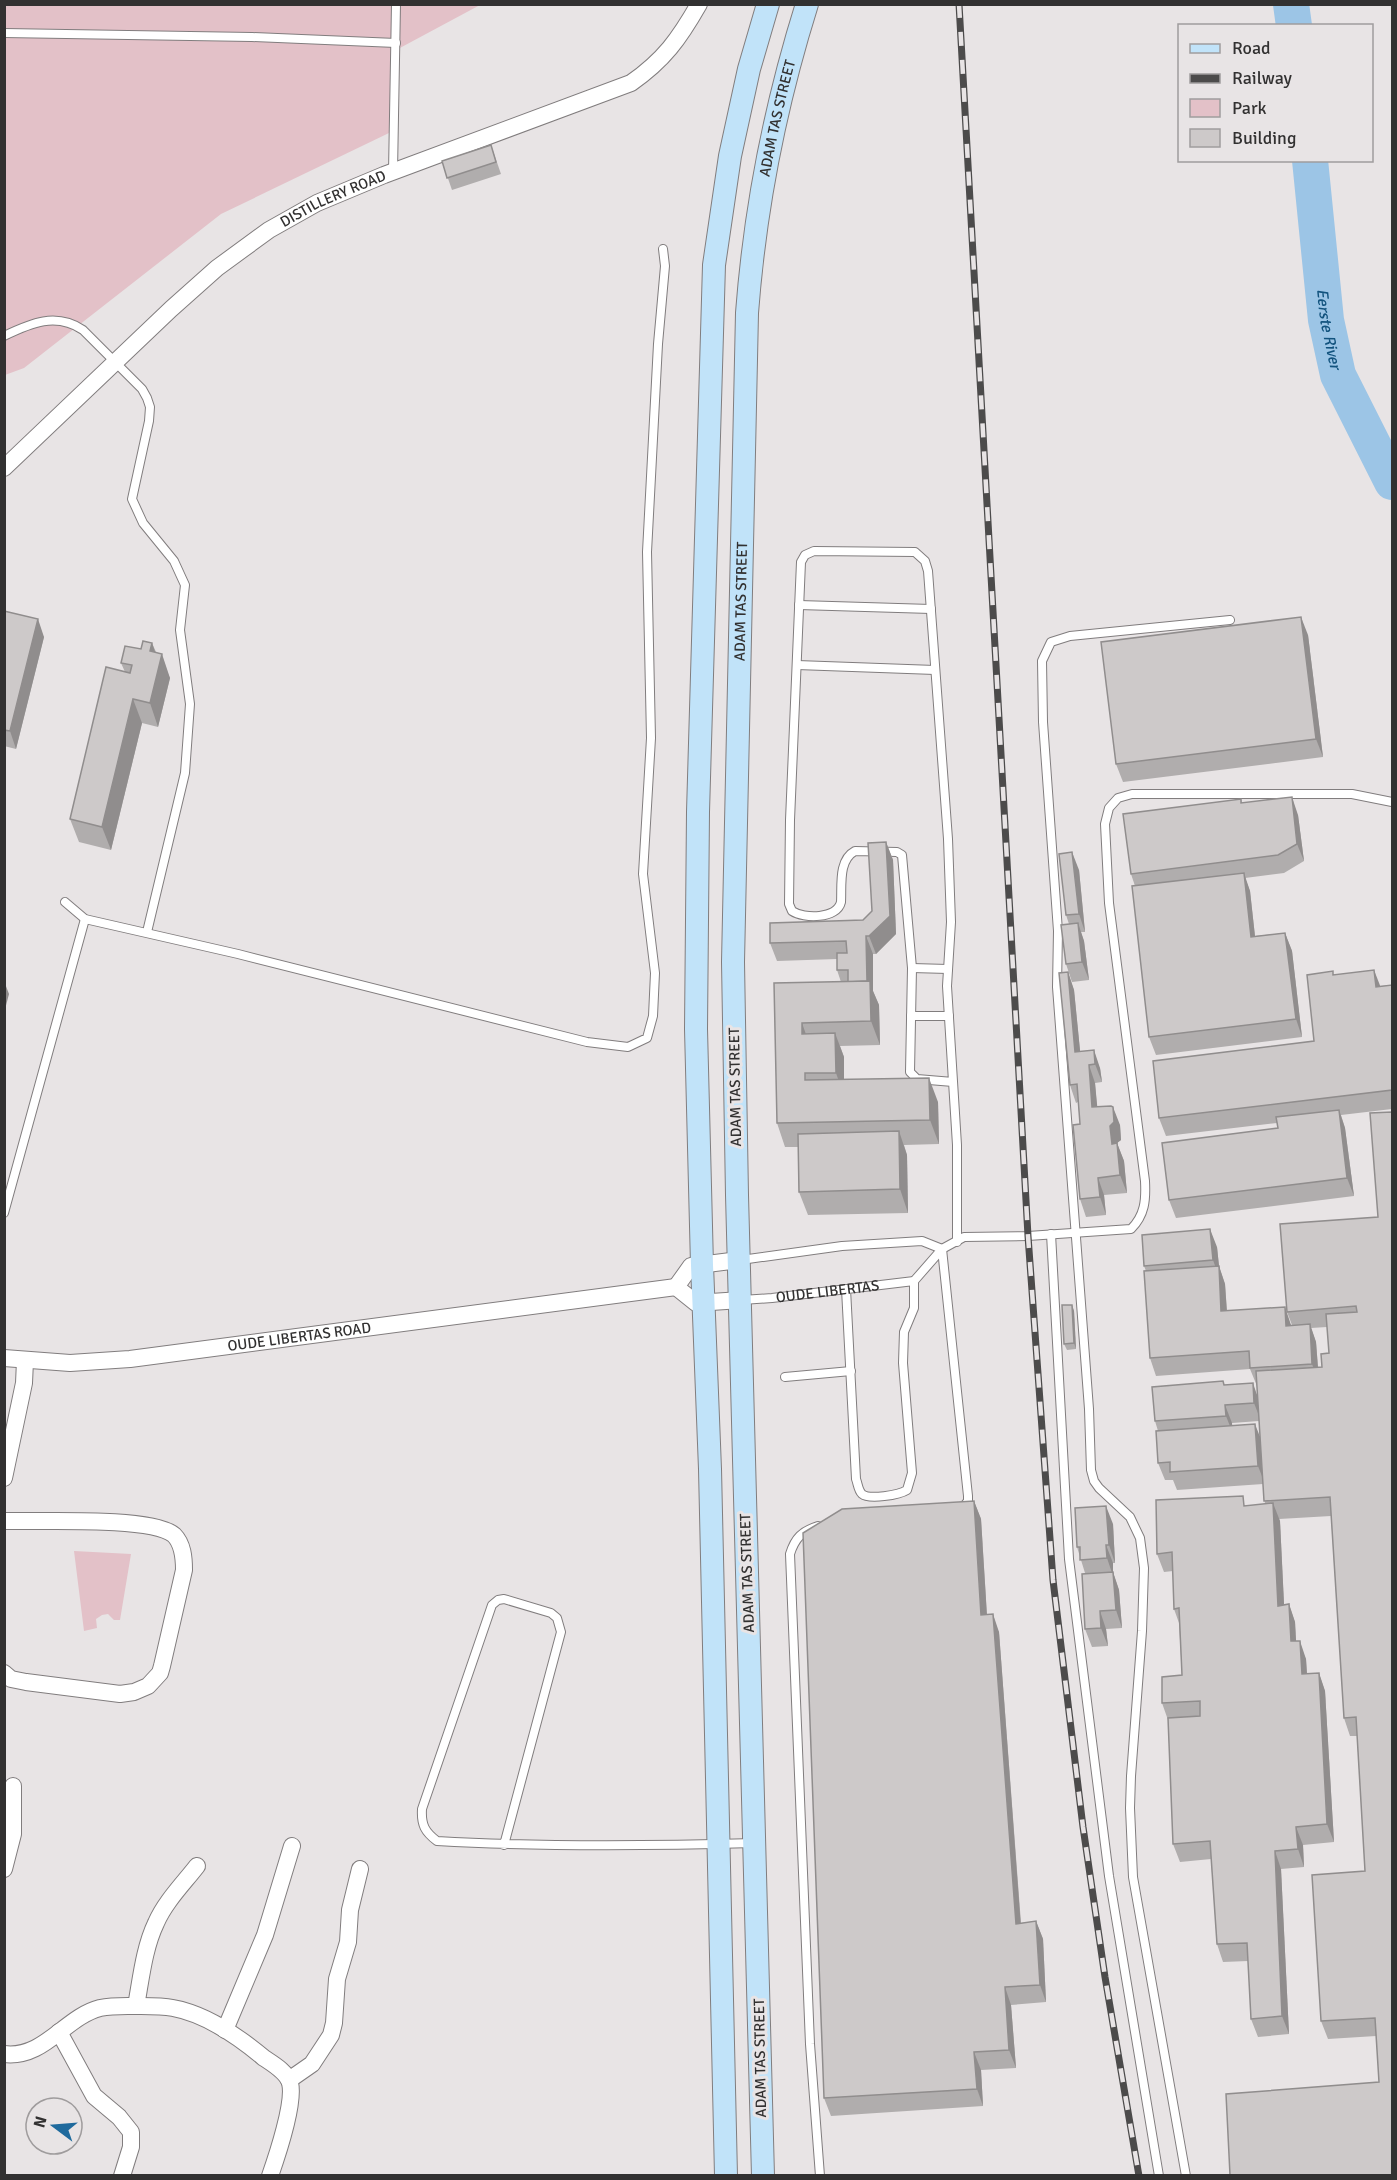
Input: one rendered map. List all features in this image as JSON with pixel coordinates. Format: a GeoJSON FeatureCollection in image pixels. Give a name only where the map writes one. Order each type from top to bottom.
{"type":"FeatureCollection","features":[{"type":"Feature","properties":{"kind":"main road"},"geometry":{"type":"LineString","coordinates":[[726,2175],[710,1469],[696,1029],[697,822],[714,265],[730,156],[749,69],[768,4]]}},
{"type":"Feature","properties":{"kind":"main road","name":"ADAM TAS STREET"},"geometry":{"type":"LineString","coordinates":[[763,2175],[733,962],[747,313],[751,258],[767,157],[785,75],[807,4]]}},
{"type":"Feature","properties":{"kind":"street","name":"DISTILLERY ROAD"},"geometry":{"type":"LineString","coordinates":[[4,468],[114,362],[217,268],[269,230],[317,203],[393,172],[631,83],[650,70],[674,45],[699,4]]}},
{"type":"Feature","properties":{"kind":"street"},"geometry":{"type":"LineString","coordinates":[[739,1260],[691,1266],[676,1287],[696,1303],[741,1300]]}},
{"type":"Feature","properties":{"kind":"street","name":"OUDE LIBERTAS ROAD"},"geometry":{"type":"LineString","coordinates":[[4,1358],[70,1363],[130,1359],[676,1287]]}},
{"type":"Feature","properties":{"kind":"street"},"geometry":{"type":"LineString","coordinates":[[4,1478],[24,1383],[25,1361]]}},
{"type":"Feature","properties":{"kind":"street"},"geometry":{"type":"LineString","coordinates":[[4,1521],[115,1521],[165,1530],[179,1541],[184,1558],[184,1570],[162,1666],[154,1681],[142,1690],[120,1694],[38,1684],[16,1681],[4,1673]]}},
{"type":"Feature","properties":{"kind":"street"},"geometry":{"type":"LineString","coordinates":[[4,1869],[13,1834],[14,1786]]}},
{"type":"Feature","properties":{"kind":"street"},"geometry":{"type":"LineString","coordinates":[[225,2030],[265,1935],[292,1846]]}},
{"type":"Feature","properties":{"kind":"street"},"geometry":{"type":"LineString","coordinates":[[136,2006],[143,1969],[156,1924],[166,1906],[197,1866]]}},
{"type":"Feature","properties":{"kind":"street"},"geometry":{"type":"LineString","coordinates":[[290,2080],[312,2064],[330,2035],[334,2023],[337,1979],[348,1942],[351,1925],[350,1910],[360,1869]]}},
{"type":"Feature","properties":{"kind":"street"},"geometry":{"type":"LineString","coordinates":[[4,2054],[21,2055],[30,2052],[92,2011],[116,2006],[173,2008],[225,2030],[279,2068],[290,2080],[290,2097],[284,2130],[270,2175]]}},
{"type":"Feature","properties":{"kind":"street"},"geometry":{"type":"LineString","coordinates":[[59,2032],[94,2096],[119,2117],[131,2132],[131,2147],[122,2175]]}},
{"type":"Feature","properties":{"kind":"lane"},"geometry":{"type":"LineString","coordinates":[[393,172],[396,4]]}},
{"type":"Feature","properties":{"kind":"lane"},"geometry":{"type":"LineString","coordinates":[[4,33],[252,37],[396,43]]}},
{"type":"Feature","properties":{"kind":"lane"},"geometry":{"type":"LineString","coordinates":[[65,902],[85,918],[587,1042],[628,1047],[648,1038],[653,1016],[655,973],[643,874],[651,738],[647,552],[658,344],[665,266],[663,249]]}},
{"type":"Feature","properties":{"kind":"lane"},"geometry":{"type":"LineString","coordinates":[[4,336],[36,322],[58,320],[75,325],[83,330],[142,389],[150,407],[150,421],[132,500],[143,524],[174,561],[185,585],[180,630],[190,704],[185,773],[147,932]]}},
{"type":"Feature","properties":{"kind":"lane"},"geometry":{"type":"LineString","coordinates":[[953,1082],[917,1079],[910,1072],[912,968],[902,855],[897,852],[855,851],[849,854],[843,866],[840,908],[835,912],[803,916],[792,911],[789,904],[801,561],[809,552],[915,552],[925,561],[928,571],[948,839],[951,922],[948,969],[949,1016],[957,1146],[957,1242]]}},
{"type":"Feature","properties":{"kind":"lane"},"geometry":{"type":"LineString","coordinates":[[800,605],[931,609]]}},
{"type":"Feature","properties":{"kind":"lane"},"geometry":{"type":"LineString","coordinates":[[1186,2175],[1133,1878],[1131,1787],[1144,1568],[1140,1538],[1130,1517],[1099,1488],[1091,1470],[1089,1409],[1058,987],[1058,931],[1043,722],[1042,661],[1051,642],[1070,636],[1230,620]]}},
{"type":"Feature","properties":{"kind":"lane"},"geometry":{"type":"LineString","coordinates":[[797,665],[935,670]]}},
{"type":"Feature","properties":{"kind":"lane"},"geometry":{"type":"LineString","coordinates":[[846,1289],[856,1479],[863,1494],[869,1497],[901,1494],[907,1490],[912,1473],[903,1363],[904,1332],[914,1308],[914,1281],[942,1249],[964,1237],[1131,1229],[1138,1222],[1146,1201],[1109,903],[1105,824],[1109,808],[1118,798],[1132,794],[1352,794],[1392,802]]}},
{"type":"Feature","properties":{"kind":"lane"},"geometry":{"type":"LineString","coordinates":[[4,1213],[85,918]]}},
{"type":"Feature","properties":{"kind":"lane"},"geometry":{"type":"LineString","coordinates":[[912,968],[948,969]]}},
{"type":"Feature","properties":{"kind":"lane"},"geometry":{"type":"LineString","coordinates":[[911,1016],[949,1016]]}},
{"type":"Feature","properties":{"kind":"lane"},"geometry":{"type":"LineString","coordinates":[[1051,1234],[1069,1559],[1111,1887],[1159,2175]]}},
{"type":"Feature","properties":{"kind":"lane"},"geometry":{"type":"LineString","coordinates":[[739,1260],[842,1246],[922,1241],[942,1249]]}},
{"type":"Feature","properties":{"kind":"lane"},"geometry":{"type":"LineString","coordinates":[[942,1249],[968,1496],[964,1507],[960,1510],[948,1511]]}},
{"type":"Feature","properties":{"kind":"lane","name":"OUDE LIBERTAS"},"geometry":{"type":"LineString","coordinates":[[741,1300],[914,1281]]}},
{"type":"Feature","properties":{"kind":"lane"},"geometry":{"type":"LineString","coordinates":[[785,1377],[850,1371]]}},
{"type":"Feature","properties":{"kind":"lane"},"geometry":{"type":"LineString","coordinates":[[820,2175],[810,2044],[790,1554],[794,1540],[808,1530],[827,1525]]}},
{"type":"Feature","properties":{"kind":"lane"},"geometry":{"type":"LineString","coordinates":[[504,1845],[561,1632],[557,1618],[551,1613],[504,1599],[492,1605],[422,1816],[424,1829],[437,1841],[504,1845],[754,1843]]}},
{"type":"Feature","properties":{"kind":"green space"},"geometry":{"type":"Polygon","coordinates":[[[5,5],[480,5],[398,49],[389,133],[221,214],[24,368],[5,375],[5,5]]]}},
{"type":"Feature","properties":{"kind":"green space"},"geometry":{"type":"Polygon","coordinates":[[[74,1551],[131,1554],[120,1620],[114,1620],[108,1614],[102,1615],[96,1619],[97,1628],[84,1631],[74,1551]]]}},
{"type":"Feature","properties":{"kind":"building"},"geometry":{"type":"Polygon","coordinates":[[[491,145],[496,162],[447,178],[442,161],[491,145]]]}},
{"type":"Feature","properties":{"kind":"building"},"geometry":{"type":"Polygon","coordinates":[[[4,611],[38,619],[10,731],[4,730],[4,611]]]}},
{"type":"Feature","properties":{"kind":"building"},"geometry":{"type":"Polygon","coordinates":[[[1301,617],[1316,739],[1116,764],[1101,642],[1301,617]]]}},
{"type":"Feature","properties":{"kind":"building"},"geometry":{"type":"Polygon","coordinates":[[[143,641],[152,643],[150,651],[162,654],[150,703],[133,699],[102,827],[70,819],[106,667],[130,673],[132,665],[121,663],[125,646],[141,649],[143,641]]]}},
{"type":"Feature","properties":{"kind":"building"},"geometry":{"type":"Polygon","coordinates":[[[1292,797],[1297,844],[1278,855],[1131,874],[1123,814],[1241,799],[1241,803],[1292,797]]]}},
{"type":"Feature","properties":{"kind":"building"},"geometry":{"type":"Polygon","coordinates":[[[886,842],[890,916],[869,936],[866,936],[867,981],[848,982],[848,970],[837,970],[837,953],[847,953],[846,941],[770,943],[770,923],[863,920],[872,911],[868,843],[886,842]]]}},
{"type":"Feature","properties":{"kind":"building"},"geometry":{"type":"Polygon","coordinates":[[[1072,852],[1079,914],[1066,915],[1059,854],[1072,852]]]}},
{"type":"Feature","properties":{"kind":"building"},"geometry":{"type":"Polygon","coordinates":[[[1244,873],[1251,937],[1285,933],[1296,1019],[1149,1037],[1132,886],[1244,873]]]}},
{"type":"Feature","properties":{"kind":"building"},"geometry":{"type":"Polygon","coordinates":[[[1078,923],[1082,962],[1066,964],[1061,925],[1078,923]]]}},
{"type":"Feature","properties":{"kind":"building"},"geometry":{"type":"Polygon","coordinates":[[[1374,970],[1376,987],[1392,985],[1392,1090],[1159,1118],[1153,1061],[1314,1041],[1307,975],[1333,971],[1333,975],[1374,970]]]}},
{"type":"Feature","properties":{"kind":"building"},"geometry":{"type":"Polygon","coordinates":[[[1068,972],[1075,1052],[1094,1050],[1095,1064],[1089,1065],[1092,1107],[1113,1107],[1114,1122],[1110,1126],[1112,1144],[1117,1143],[1120,1175],[1098,1178],[1100,1197],[1080,1199],[1073,1125],[1080,1124],[1077,1084],[1070,1085],[1059,973],[1068,972]]]}},
{"type":"Feature","properties":{"kind":"building"},"geometry":{"type":"Polygon","coordinates":[[[870,981],[871,1021],[802,1023],[802,1034],[835,1033],[836,1073],[805,1073],[805,1080],[929,1078],[930,1120],[777,1123],[774,983],[870,981]]]}},
{"type":"Feature","properties":{"kind":"building"},"geometry":{"type":"Polygon","coordinates":[[[1339,1110],[1347,1178],[1169,1200],[1162,1143],[1278,1128],[1276,1117],[1339,1110]]]}},
{"type":"Feature","properties":{"kind":"building"},"geometry":{"type":"Polygon","coordinates":[[[1392,1112],[1392,2175],[1230,2175],[1226,2094],[1379,2082],[1375,2018],[1321,2021],[1312,1875],[1365,1871],[1356,1717],[1344,1718],[1330,1497],[1264,1501],[1256,1371],[1322,1367],[1321,1354],[1329,1353],[1326,1314],[1357,1312],[1356,1306],[1287,1312],[1280,1224],[1378,1217],[1370,1113],[1392,1112]]]}},
{"type":"Feature","properties":{"kind":"building"},"geometry":{"type":"Polygon","coordinates":[[[899,1131],[900,1189],[799,1192],[798,1134],[899,1131]]]}},
{"type":"Feature","properties":{"kind":"building"},"geometry":{"type":"Polygon","coordinates":[[[1210,1229],[1213,1260],[1144,1266],[1142,1235],[1210,1229]]]}},
{"type":"Feature","properties":{"kind":"building"},"geometry":{"type":"Polygon","coordinates":[[[1219,1266],[1221,1311],[1285,1307],[1286,1326],[1310,1324],[1312,1364],[1250,1368],[1249,1351],[1150,1358],[1144,1271],[1219,1266]]]}},
{"type":"Feature","properties":{"kind":"building"},"geometry":{"type":"Polygon","coordinates":[[[1062,1305],[1072,1305],[1074,1343],[1064,1344],[1062,1305]]]}},
{"type":"Feature","properties":{"kind":"building"},"geometry":{"type":"Polygon","coordinates":[[[1223,1381],[1224,1385],[1253,1383],[1254,1403],[1225,1405],[1226,1416],[1155,1421],[1152,1387],[1223,1381]]]}},
{"type":"Feature","properties":{"kind":"building"},"geometry":{"type":"Polygon","coordinates":[[[1255,1424],[1258,1466],[1170,1472],[1170,1462],[1158,1463],[1156,1431],[1255,1424]]]}},
{"type":"Feature","properties":{"kind":"building"},"geometry":{"type":"Polygon","coordinates":[[[1243,1496],[1244,1506],[1273,1503],[1278,1606],[1289,1604],[1291,1641],[1300,1641],[1302,1674],[1319,1673],[1327,1824],[1296,1827],[1298,1849],[1275,1851],[1282,2016],[1251,2019],[1247,1943],[1217,1944],[1210,1841],[1173,1844],[1168,1718],[1200,1716],[1200,1701],[1162,1703],[1162,1677],[1182,1675],[1179,1608],[1174,1609],[1172,1552],[1157,1554],[1156,1500],[1243,1496]]]}},
{"type":"Feature","properties":{"kind":"building"},"geometry":{"type":"Polygon","coordinates":[[[974,1501],[981,1615],[993,1614],[1016,1924],[1036,1921],[1040,1985],[1005,1987],[1009,2050],[974,2052],[977,2089],[824,2098],[803,1533],[842,1509],[974,1501]]]}},
{"type":"Feature","properties":{"kind":"building"},"geometry":{"type":"Polygon","coordinates":[[[1106,1506],[1109,1545],[1106,1545],[1107,1558],[1080,1560],[1075,1508],[1106,1506]]]}},
{"type":"Feature","properties":{"kind":"building"},"geometry":{"type":"Polygon","coordinates":[[[1113,1572],[1116,1610],[1100,1611],[1101,1628],[1085,1629],[1082,1574],[1113,1572]]]}},
{"type":"Feature","properties":{"kind":"waterway","name":"Eerste River"},"geometry":{"type":"LineString","coordinates":[[1291,4],[1294,24]]}},
{"type":"Feature","properties":{"kind":"waterway","name":"Eerste River"},"geometry":{"type":"LineString","coordinates":[[1310,162],[1326,320],[1338,375],[1392,482]]}},
{"type":"Feature","properties":{"kind":"railway"},"geometry":{"type":"LineString","coordinates":[[959,4],[1028,1236],[1053,1580],[1083,1827],[1105,1977],[1139,2176]]}}]}
